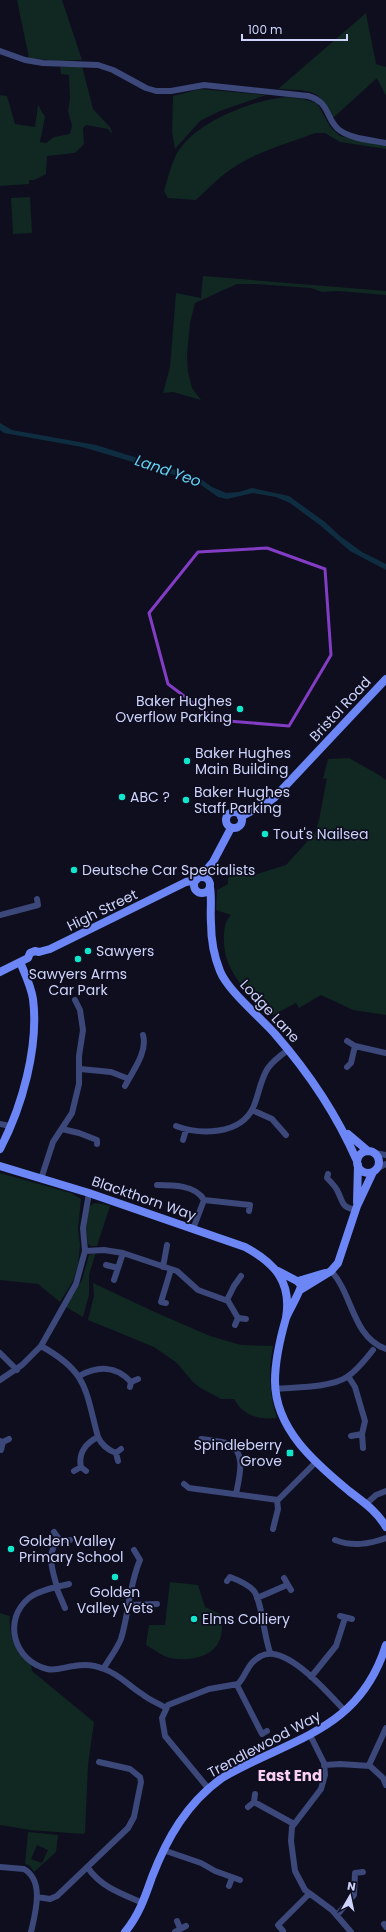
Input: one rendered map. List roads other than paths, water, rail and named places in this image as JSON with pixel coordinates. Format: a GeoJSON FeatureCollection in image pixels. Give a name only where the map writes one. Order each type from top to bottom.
{"type":"FeatureCollection","features":[{"type":"Feature","properties":{"kind":"street"},"geometry":{"type":"LineString","coordinates":[[0,51],[25,60],[43,63],[98,65],[113,70],[146,88],[156,91],[172,91],[204,86],[308,96],[321,102],[332,122],[340,131],[352,136],[386,143]]}},
{"type":"Feature","properties":{"kind":"street","name":"Bristol Road"},"geometry":{"type":"LineString","coordinates":[[241,817],[255,808],[267,804],[274,798],[386,679]]}},
{"type":"Feature","properties":{"kind":"street"},"geometry":{"type":"LineString","coordinates":[[236,813],[241,817],[242,822],[239,827],[231,828],[226,822],[229,814],[236,813]]}},
{"type":"Feature","properties":{"kind":"street","name":"High Street"},"geometry":{"type":"LineString","coordinates":[[0,972],[28,958],[35,958],[38,956],[39,952],[75,937],[186,882],[198,879],[213,862],[231,828]]}},
{"type":"Feature","properties":{"kind":"street","name":"High Street"},"geometry":{"type":"LineString","coordinates":[[209,884],[213,862]]}},
{"type":"Feature","properties":{"kind":"street"},"geometry":{"type":"LineString","coordinates":[[199,891],[207,891],[209,884],[205,877],[198,879],[194,884],[199,891],[212,905]]}},
{"type":"Feature","properties":{"kind":"street","name":"Lodge Lane"},"geometry":{"type":"LineString","coordinates":[[209,884],[212,905],[212,939],[220,971],[227,983],[288,1050],[314,1083],[339,1124],[357,1163],[356,1208]]}},
{"type":"Feature","properties":{"kind":"street","name":"High Street"},"geometry":{"type":"LineString","coordinates":[[175,888],[199,891]]}},
{"type":"Feature","properties":{"kind":"street"},"geometry":{"type":"LineString","coordinates":[[0,915],[38,905],[37,899]]}},
{"type":"Feature","properties":{"kind":"street"},"geometry":{"type":"LineString","coordinates":[[0,1149],[25,1086],[33,1034],[33,998],[20,962]]}},
{"type":"Feature","properties":{"kind":"street"},"geometry":{"type":"LineString","coordinates":[[41,1179],[51,1146],[74,1109],[79,1084],[79,1056],[83,1030],[83,1010],[74,1000]]}},
{"type":"Feature","properties":{"kind":"street"},"geometry":{"type":"LineString","coordinates":[[126,1086],[147,1042],[143,1035]]}},
{"type":"Feature","properties":{"kind":"street"},"geometry":{"type":"LineString","coordinates":[[347,1040],[355,1046],[386,1053]]}},
{"type":"Feature","properties":{"kind":"street"},"geometry":{"type":"LineString","coordinates":[[347,1067],[351,1063],[355,1046]]}},
{"type":"Feature","properties":{"kind":"street"},"geometry":{"type":"LineString","coordinates":[[176,1126],[186,1130],[204,1132],[226,1129],[242,1121],[252,1110],[267,1069],[288,1050]]}},
{"type":"Feature","properties":{"kind":"street"},"geometry":{"type":"LineString","coordinates":[[80,1068],[111,1072],[129,1079]]}},
{"type":"Feature","properties":{"kind":"street"},"geometry":{"type":"LineString","coordinates":[[252,1110],[272,1119],[286,1135]]}},
{"type":"Feature","properties":{"kind":"street"},"geometry":{"type":"LineString","coordinates":[[0,1124],[10,1126]]}},
{"type":"Feature","properties":{"kind":"street","name":"Lodge Lane"},"geometry":{"type":"LineString","coordinates":[[339,1124],[354,1141],[372,1152]]}},
{"type":"Feature","properties":{"kind":"street"},"geometry":{"type":"LineString","coordinates":[[62,1129],[79,1133],[99,1141]]}},
{"type":"Feature","properties":{"kind":"street"},"geometry":{"type":"LineString","coordinates":[[182,1140],[186,1130]]}},
{"type":"Feature","properties":{"kind":"street"},"geometry":{"type":"LineString","coordinates":[[372,1152],[379,1158],[379,1168],[364,1172],[357,1163],[360,1155],[372,1152],[386,1155]]}},
{"type":"Feature","properties":{"kind":"street","name":"Blackthorn Way"},"geometry":{"type":"LineString","coordinates":[[0,1166],[89,1193],[244,1247],[258,1254],[274,1269]]}},
{"type":"Feature","properties":{"kind":"street","name":"Lodge Lane"},"geometry":{"type":"LineString","coordinates":[[330,1272],[338,1263],[356,1208],[379,1168]]}},
{"type":"Feature","properties":{"kind":"street"},"geometry":{"type":"LineString","coordinates":[[328,1174],[327,1178],[337,1189],[344,1206],[356,1208]]}},
{"type":"Feature","properties":{"kind":"street"},"geometry":{"type":"LineString","coordinates":[[164,1185],[165,1178]]}},
{"type":"Feature","properties":{"kind":"street"},"geometry":{"type":"LineString","coordinates":[[157,1185],[191,1189],[200,1195],[204,1200],[250,1205],[249,1210]]}},
{"type":"Feature","properties":{"kind":"street"},"geometry":{"type":"LineString","coordinates":[[0,1380],[16,1370],[41,1346],[76,1284],[85,1251],[83,1228],[89,1193]]}},
{"type":"Feature","properties":{"kind":"street"},"geometry":{"type":"LineString","coordinates":[[193,1228],[204,1200]]}},
{"type":"Feature","properties":{"kind":"street"},"geometry":{"type":"LineString","coordinates":[[163,1267],[169,1254],[167,1245]]}},
{"type":"Feature","properties":{"kind":"street"},"geometry":{"type":"LineString","coordinates":[[85,1251],[104,1250],[123,1253],[182,1274],[198,1290],[227,1300],[238,1318]]}},
{"type":"Feature","properties":{"kind":"street"},"geometry":{"type":"LineString","coordinates":[[114,1280],[123,1253]]}},
{"type":"Feature","properties":{"kind":"street"},"geometry":{"type":"LineString","coordinates":[[106,1264],[118,1268]]}},
{"type":"Feature","properties":{"kind":"street"},"geometry":{"type":"LineString","coordinates":[[166,1303],[161,1302],[170,1269]]}},
{"type":"Feature","properties":{"kind":"street"},"geometry":{"type":"LineString","coordinates":[[274,1269],[291,1294],[299,1292],[330,1272]]}},
{"type":"Feature","properties":{"kind":"street"},"geometry":{"type":"LineString","coordinates":[[274,1269],[296,1280],[301,1285],[286,1318]]}},
{"type":"Feature","properties":{"kind":"street"},"geometry":{"type":"LineString","coordinates":[[330,1272],[288,1282],[286,1318],[276,1358],[275,1389],[288,1428],[299,1444],[316,1462],[366,1504],[380,1518],[386,1527]]}},
{"type":"Feature","properties":{"kind":"street"},"geometry":{"type":"LineString","coordinates":[[330,1272],[339,1280],[348,1304],[366,1334],[377,1346],[386,1349]]}},
{"type":"Feature","properties":{"kind":"street"},"geometry":{"type":"LineString","coordinates":[[227,1300],[234,1281],[241,1276]]}},
{"type":"Feature","properties":{"kind":"street"},"geometry":{"type":"LineString","coordinates":[[238,1318],[246,1319]]}},
{"type":"Feature","properties":{"kind":"street"},"geometry":{"type":"LineString","coordinates":[[235,1325],[238,1318]]}},
{"type":"Feature","properties":{"kind":"street"},"geometry":{"type":"LineString","coordinates":[[41,1346],[64,1361],[79,1376],[89,1398],[98,1437],[105,1447],[118,1451],[118,1461]]}},
{"type":"Feature","properties":{"kind":"street"},"geometry":{"type":"LineString","coordinates":[[275,1389],[317,1385],[342,1380],[348,1376],[373,1350]]}},
{"type":"Feature","properties":{"kind":"street"},"geometry":{"type":"LineString","coordinates":[[0,1353],[16,1370]]}},
{"type":"Feature","properties":{"kind":"street"},"geometry":{"type":"LineString","coordinates":[[79,1376],[94,1369],[105,1368],[118,1372],[130,1384],[138,1379]]}},
{"type":"Feature","properties":{"kind":"street"},"geometry":{"type":"LineString","coordinates":[[348,1376],[354,1384],[365,1421],[362,1434],[364,1448]]}},
{"type":"Feature","properties":{"kind":"street"},"geometry":{"type":"LineString","coordinates":[[207,1432],[203,1439],[228,1444],[238,1454],[241,1462],[236,1494]]}},
{"type":"Feature","properties":{"kind":"street"},"geometry":{"type":"LineString","coordinates":[[351,1436],[362,1434]]}},
{"type":"Feature","properties":{"kind":"street"},"geometry":{"type":"LineString","coordinates":[[86,1471],[81,1466],[80,1458],[84,1448],[98,1437]]}},
{"type":"Feature","properties":{"kind":"street"},"geometry":{"type":"LineString","coordinates":[[1,1450],[2,1441],[9,1439]]}},
{"type":"Feature","properties":{"kind":"street"},"geometry":{"type":"LineString","coordinates":[[188,1495],[187,1486],[277,1500],[282,1497],[316,1462]]}},
{"type":"Feature","properties":{"kind":"street"},"geometry":{"type":"LineString","coordinates":[[74,1470],[81,1466]]}},
{"type":"Feature","properties":{"kind":"street"},"geometry":{"type":"LineString","coordinates":[[366,1504],[376,1495],[386,1491]]}},
{"type":"Feature","properties":{"kind":"street"},"geometry":{"type":"LineString","coordinates":[[272,1524],[278,1509],[277,1500]]}},
{"type":"Feature","properties":{"kind":"street"},"geometry":{"type":"LineString","coordinates":[[54,1532],[59,1539],[70,1540]]}},
{"type":"Feature","properties":{"kind":"street"},"geometry":{"type":"LineString","coordinates":[[335,1540],[341,1546],[364,1545],[386,1538]]}},
{"type":"Feature","properties":{"kind":"street"},"geometry":{"type":"LineString","coordinates":[[59,1539],[53,1547],[51,1555],[52,1570],[65,1608]]}},
{"type":"Feature","properties":{"kind":"street"},"geometry":{"type":"LineString","coordinates":[[134,1550],[140,1560]]}},
{"type":"Feature","properties":{"kind":"street"},"geometry":{"type":"LineString","coordinates":[[140,1560],[148,1559]]}},
{"type":"Feature","properties":{"kind":"street"},"geometry":{"type":"LineString","coordinates":[[104,1668],[120,1639],[130,1605],[134,1575],[140,1560]]}},
{"type":"Feature","properties":{"kind":"street"},"geometry":{"type":"LineString","coordinates":[[227,1581],[230,1576],[251,1588],[257,1598],[270,1652]]}},
{"type":"Feature","properties":{"kind":"street"},"geometry":{"type":"LineString","coordinates":[[284,1578],[291,1590]]}},
{"type":"Feature","properties":{"kind":"street"},"geometry":{"type":"LineString","coordinates":[[69,1584],[31,1596],[18,1610],[14,1629],[16,1641],[20,1650],[31,1661],[48,1669],[80,1665],[104,1668],[119,1676],[143,1695],[166,1708]]}},
{"type":"Feature","properties":{"kind":"street"},"geometry":{"type":"LineString","coordinates":[[257,1598],[287,1585]]}},
{"type":"Feature","properties":{"kind":"street"},"geometry":{"type":"LineString","coordinates":[[130,1605],[157,1604]]}},
{"type":"Feature","properties":{"kind":"street"},"geometry":{"type":"LineString","coordinates":[[311,1677],[336,1646],[346,1618]]}},
{"type":"Feature","properties":{"kind":"street","name":"Trendlewood Way"},"geometry":{"type":"LineString","coordinates":[[125,1932],[143,1903],[163,1850],[179,1820],[208,1788],[238,1769],[310,1735],[331,1723],[361,1695],[377,1666],[386,1645]]}},
{"type":"Feature","properties":{"kind":"street"},"geometry":{"type":"LineString","coordinates":[[208,1788],[165,1736],[162,1720],[168,1705],[209,1689],[237,1685],[248,1666],[260,1656],[270,1652],[290,1661],[311,1677],[345,1711]]}},
{"type":"Feature","properties":{"kind":"street"},"geometry":{"type":"LineString","coordinates":[[237,1685],[262,1734],[267,1731]]}},
{"type":"Feature","properties":{"kind":"street"},"geometry":{"type":"LineString","coordinates":[[369,1765],[386,1728]]}},
{"type":"Feature","properties":{"kind":"street"},"geometry":{"type":"LineString","coordinates":[[310,1735],[325,1765],[325,1778],[321,1789],[294,1824],[290,1841],[295,1871],[302,1886],[309,1894],[337,1915],[351,1932]]}},
{"type":"Feature","properties":{"kind":"street"},"geometry":{"type":"LineString","coordinates":[[37,1897],[48,1899],[56,1898],[130,1826],[134,1817],[141,1782],[138,1775],[130,1769],[99,1762]]}},
{"type":"Feature","properties":{"kind":"street"},"geometry":{"type":"LineString","coordinates":[[325,1765],[369,1765],[383,1778],[386,1785]]}},
{"type":"Feature","properties":{"kind":"street"},"geometry":{"type":"LineString","coordinates":[[248,1807],[254,1802],[255,1794]]}},
{"type":"Feature","properties":{"kind":"street"},"geometry":{"type":"LineString","coordinates":[[254,1802],[294,1824]]}},
{"type":"Feature","properties":{"kind":"street"},"geometry":{"type":"LineString","coordinates":[[163,1850],[201,1863],[215,1871],[240,1880]]}},
{"type":"Feature","properties":{"kind":"street"},"geometry":{"type":"LineString","coordinates":[[0,1867],[28,1871],[35,1883],[37,1897],[31,1932]]}},
{"type":"Feature","properties":{"kind":"street"},"geometry":{"type":"LineString","coordinates":[[88,1868],[97,1879],[107,1886],[143,1903]]}},
{"type":"Feature","properties":{"kind":"street"},"geometry":{"type":"LineString","coordinates":[[337,1915],[354,1895],[355,1873],[363,1872]]}},
{"type":"Feature","properties":{"kind":"street"},"geometry":{"type":"LineString","coordinates":[[229,1886],[232,1878]]}},
{"type":"Feature","properties":{"kind":"street"},"geometry":{"type":"LineString","coordinates":[[283,1931],[278,1925],[309,1894]]}},
{"type":"Feature","properties":{"kind":"street"},"geometry":{"type":"LineString","coordinates":[[177,1921],[181,1929]]}},
{"type":"Feature","properties":{"kind":"water","name":"Land Yeo"},"geometry":{"type":"Polygon","coordinates":[[[0,423],[12,430],[96,445],[198,477],[212,487],[226,493],[239,492],[252,488],[289,496],[325,522],[340,536],[362,552],[386,564],[386,570],[350,551],[321,526],[290,503],[276,497],[253,493],[227,499],[218,497],[197,482],[123,459],[82,447],[4,433],[0,430],[0,423]]]}},
{"type":"Feature","properties":{"kind":"place","name":"Baker Hughes Overflow Parking"},"geometry":{"type":"Point","coordinates":[240,709]}},
{"type":"Feature","properties":{"kind":"place","name":"Baker Hughes Main Building"},"geometry":{"type":"Point","coordinates":[187,761]}},
{"type":"Feature","properties":{"kind":"place","name":"ABC ?"},"geometry":{"type":"Point","coordinates":[122,797]}},
{"type":"Feature","properties":{"kind":"place","name":"Baker Hughes Staff Parking"},"geometry":{"type":"Point","coordinates":[186,800]}},
{"type":"Feature","properties":{"kind":"place","name":"Tout's Nailsea"},"geometry":{"type":"Point","coordinates":[265,834]}},
{"type":"Feature","properties":{"kind":"place","name":"Deutsche Car Specialists"},"geometry":{"type":"Point","coordinates":[74,870]}},
{"type":"Feature","properties":{"kind":"place","name":"Sawyers"},"geometry":{"type":"Point","coordinates":[88,951]}},
{"type":"Feature","properties":{"kind":"place","name":"Sawyers Arms Car Park"},"geometry":{"type":"Point","coordinates":[78,959]}},
{"type":"Feature","properties":{"kind":"place","name":"Spindleberry Grove"},"geometry":{"type":"Point","coordinates":[290,1453]}},
{"type":"Feature","properties":{"kind":"place","name":"Golden Valley Primary School"},"geometry":{"type":"Point","coordinates":[11,1549]}},
{"type":"Feature","properties":{"kind":"place","name":"Golden Valley Vets"},"geometry":{"type":"Point","coordinates":[115,1577]}},
{"type":"Feature","properties":{"kind":"place","name":"Elms Colliery"},"geometry":{"type":"Point","coordinates":[194,1619]}},
{"type":"Feature","properties":{"kind":"district","name":"East End"},"geometry":{"type":"Point","coordinates":[290,1776]}}]}
